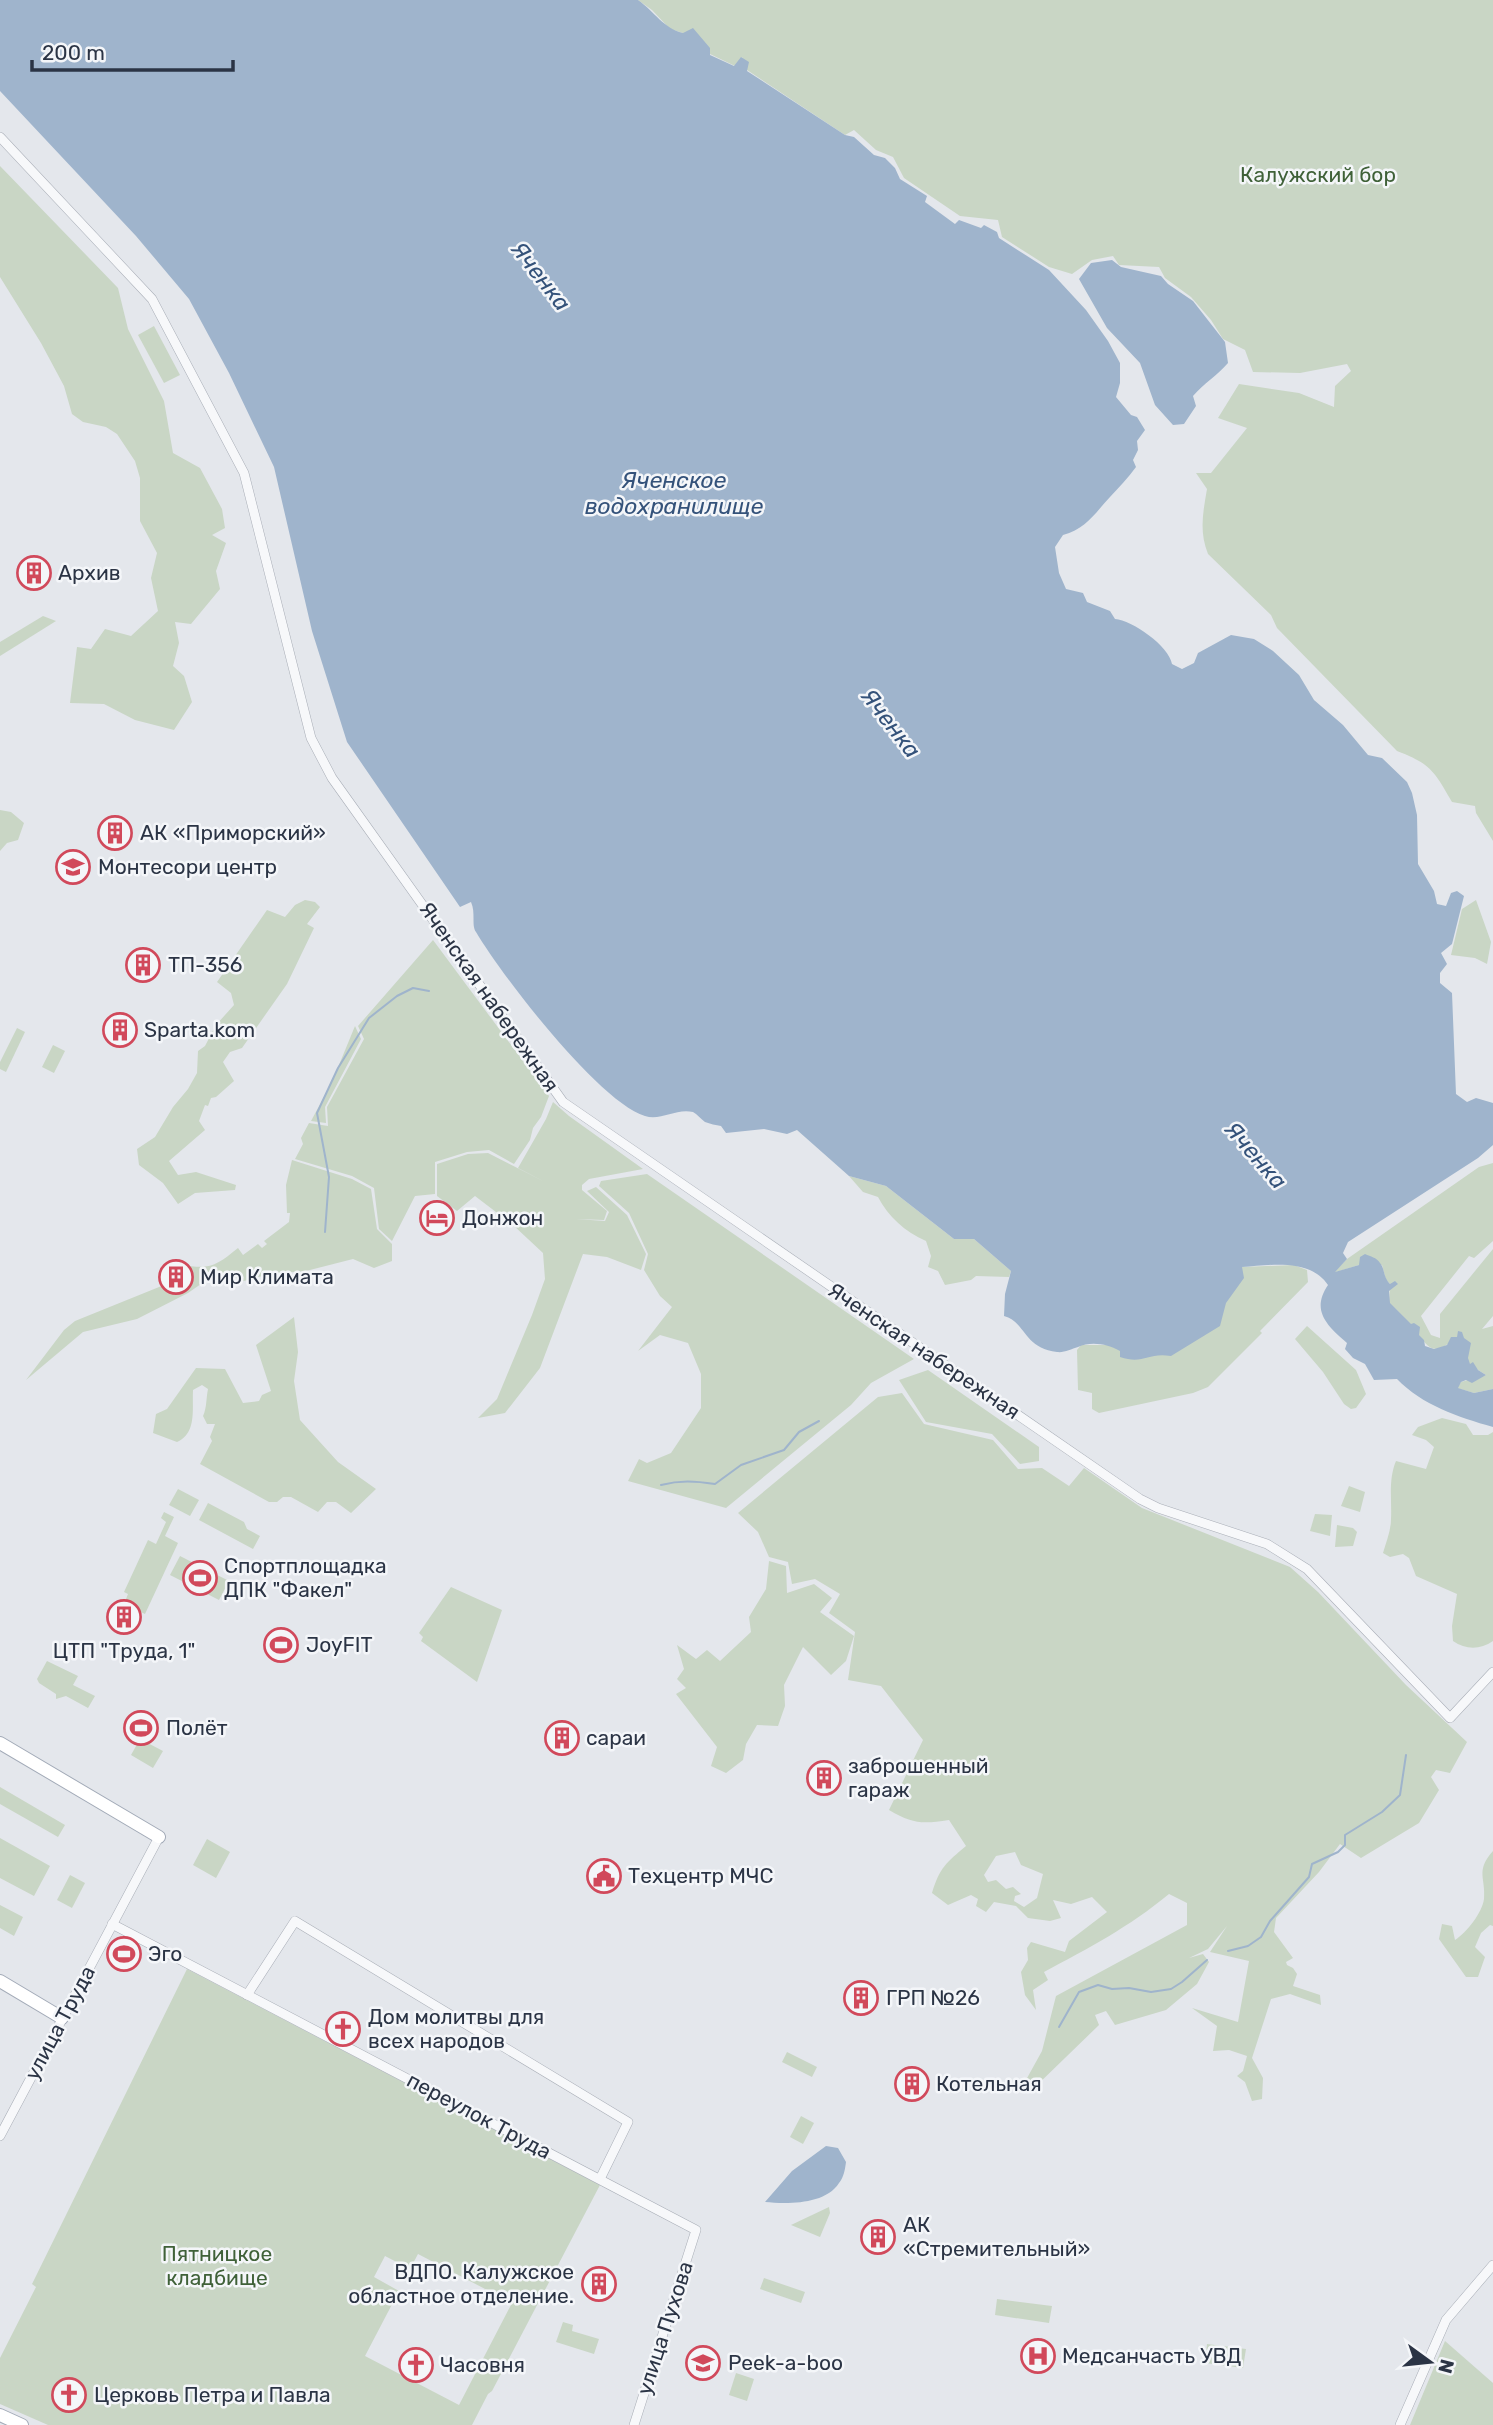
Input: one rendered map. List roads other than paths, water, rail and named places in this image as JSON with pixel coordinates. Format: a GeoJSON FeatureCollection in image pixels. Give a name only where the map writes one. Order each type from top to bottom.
{"type":"FeatureCollection","features":[{"type":"Feature","properties":{"kind":"main road"},"geometry":{"type":"LineString","coordinates":[[0,1743],[159,1837]]}},
{"type":"Feature","properties":{"kind":"main road"},"geometry":{"type":"LineString","coordinates":[[0,1981],[62,2018]]}},
{"type":"Feature","properties":{"kind":"main road"},"geometry":{"type":"LineString","coordinates":[[0,2415],[22,2425]]}},
{"type":"Feature","properties":{"kind":"street","name":"Яченская набережная"},"geometry":{"type":"LineString","coordinates":[[0,137],[152,299],[244,473],[311,738],[332,778],[563,1102],[1140,1499],[1170,1512],[1267,1544],[1307,1569],[1450,1718],[1493,1672]]}},
{"type":"Feature","properties":{"kind":"street","name":"улица Труда"},"geometry":{"type":"LineString","coordinates":[[0,2136],[159,1837]]}},
{"type":"Feature","properties":{"kind":"street"},"geometry":{"type":"LineString","coordinates":[[247,1995],[295,1921],[628,2122],[600,2179]]}},
{"type":"Feature","properties":{"kind":"street","name":"переулок Труда"},"geometry":{"type":"LineString","coordinates":[[112,1924],[696,2230]]}},
{"type":"Feature","properties":{"kind":"street","name":"улица Пухова"},"geometry":{"type":"LineString","coordinates":[[634,2425],[696,2230]]}},
{"type":"Feature","properties":{"kind":"street"},"geometry":{"type":"LineString","coordinates":[[1400,2425],[1446,2320],[1493,2265]]}},
{"type":"Feature","properties":{"kind":"water","name":"Яченское водохранилище"},"geometry":{"type":"Polygon","coordinates":[[[0,0],[638,0],[664,24],[676,31],[683,33],[693,28],[710,48],[710,55],[734,66],[741,57],[749,62],[747,71],[845,135],[854,137],[874,155],[885,158],[895,168],[900,179],[927,196],[925,202],[955,224],[959,220],[981,228],[984,225],[997,232],[999,238],[1049,270],[1086,310],[1108,341],[1120,363],[1120,383],[1116,397],[1131,415],[1137,417],[1145,430],[1137,441],[1138,450],[1133,460],[1136,467],[1133,471],[1090,520],[1063,535],[1055,547],[1059,573],[1066,589],[1083,593],[1087,602],[1110,611],[1115,619],[1131,624],[1149,635],[1164,650],[1172,664],[1182,669],[1194,663],[1198,653],[1231,635],[1254,639],[1273,651],[1299,675],[1314,700],[1343,725],[1368,755],[1382,758],[1407,782],[1417,815],[1418,864],[1434,891],[1437,904],[1446,906],[1451,893],[1457,891],[1464,896],[1452,944],[1441,953],[1447,964],[1440,973],[1440,983],[1452,993],[1456,1094],[1467,1102],[1476,1098],[1493,1103],[1493,1145],[1478,1158],[1348,1242],[1343,1253],[1347,1259],[1335,1272],[1359,1265],[1360,1257],[1365,1254],[1373,1257],[1382,1265],[1390,1284],[1395,1281],[1398,1284],[1389,1291],[1390,1303],[1411,1324],[1420,1327],[1419,1335],[1425,1346],[1434,1349],[1447,1345],[1451,1337],[1457,1337],[1458,1331],[1462,1332],[1464,1338],[1471,1343],[1468,1358],[1470,1364],[1473,1362],[1478,1370],[1486,1375],[1472,1383],[1466,1380],[1461,1382],[1458,1388],[1474,1393],[1493,1389],[1493,1427],[1429,1403],[1397,1379],[1374,1380],[1365,1364],[1353,1358],[1345,1349],[1347,1343],[1323,1317],[1321,1302],[1328,1285],[1311,1271],[1289,1265],[1242,1267],[1244,1278],[1226,1303],[1220,1326],[1171,1356],[1128,1359],[1120,1357],[1120,1351],[1094,1344],[1062,1352],[1046,1350],[1037,1346],[1017,1324],[1004,1316],[1005,1294],[1011,1271],[974,1239],[954,1239],[886,1186],[849,1176],[797,1130],[787,1134],[764,1129],[726,1133],[721,1126],[705,1122],[693,1112],[645,1116],[626,1106],[603,1088],[553,1035],[507,977],[475,929],[471,902],[460,907],[347,742],[312,631],[274,467],[229,373],[189,299],[136,236],[0,91],[0,0]]]}},
{"type":"Feature","properties":{"kind":"water"},"geometry":{"type":"Polygon","coordinates":[[[1112,260],[1121,267],[1161,276],[1193,301],[1225,342],[1228,363],[1193,396],[1196,406],[1184,424],[1173,425],[1155,405],[1140,363],[1107,328],[1079,279],[1091,263],[1112,260]]]}},
{"type":"Feature","properties":{"kind":"water"},"geometry":{"type":"Polygon","coordinates":[[[826,2146],[838,2148],[846,2162],[842,2178],[833,2190],[825,2196],[805,2202],[765,2202],[792,2171],[826,2146]]]}},
{"type":"Feature","properties":{"kind":"waterway"},"geometry":{"type":"LineString","coordinates":[[325,1232],[329,1177],[317,1113],[338,1068],[369,1018],[397,996],[413,988],[429,991]]}},
{"type":"Feature","properties":{"kind":"waterway"},"geometry":{"type":"LineString","coordinates":[[661,1485],[675,1482],[715,1484],[741,1465],[784,1450],[799,1432],[819,1421]]}},
{"type":"Feature","properties":{"kind":"waterway"},"geometry":{"type":"LineString","coordinates":[[1228,1951],[1248,1946],[1261,1937],[1270,1921],[1309,1877],[1312,1864],[1338,1852],[1345,1845],[1345,1835],[1382,1812],[1400,1795],[1406,1755]]}},
{"type":"Feature","properties":{"kind":"waterway"},"geometry":{"type":"LineString","coordinates":[[1059,2027],[1079,1992],[1098,1985],[1112,1989],[1129,1988],[1151,1992],[1171,1989],[1207,1960]]}},
{"type":"Feature","properties":{"kind":"place","name":"Архив"},"geometry":{"type":"Point","coordinates":[34,573]}},
{"type":"Feature","properties":{"kind":"place","name":"АК «Приморский»"},"geometry":{"type":"Point","coordinates":[115,833]}},
{"type":"Feature","properties":{"kind":"place","name":"Монтесори центр"},"geometry":{"type":"Point","coordinates":[73,867]}},
{"type":"Feature","properties":{"kind":"place","name":"ТП-356"},"geometry":{"type":"Point","coordinates":[143,965]}},
{"type":"Feature","properties":{"kind":"place","name":"Sparta.kom"},"geometry":{"type":"Point","coordinates":[120,1030]}},
{"type":"Feature","properties":{"kind":"place","name":"Донжон"},"geometry":{"type":"Point","coordinates":[437,1218]}},
{"type":"Feature","properties":{"kind":"place","name":"Мир Климата"},"geometry":{"type":"Point","coordinates":[176,1277]}},
{"type":"Feature","properties":{"kind":"place","name":"Спортплощадка ДПК \"Факел\""},"geometry":{"type":"Point","coordinates":[200,1578]}},
{"type":"Feature","properties":{"kind":"place","name":"ЦТП \"Труда, 1\""},"geometry":{"type":"Point","coordinates":[124,1617]}},
{"type":"Feature","properties":{"kind":"place","name":"JoyFIT"},"geometry":{"type":"Point","coordinates":[281,1645]}},
{"type":"Feature","properties":{"kind":"place","name":"Полёт"},"geometry":{"type":"Point","coordinates":[141,1728]}},
{"type":"Feature","properties":{"kind":"place","name":"сараи"},"geometry":{"type":"Point","coordinates":[562,1738]}},
{"type":"Feature","properties":{"kind":"place","name":"заброшенный гараж"},"geometry":{"type":"Point","coordinates":[824,1778]}},
{"type":"Feature","properties":{"kind":"place","name":"Техцентр МЧС"},"geometry":{"type":"Point","coordinates":[604,1876]}},
{"type":"Feature","properties":{"kind":"place","name":"Эго"},"geometry":{"type":"Point","coordinates":[124,1954]}},
{"type":"Feature","properties":{"kind":"place","name":"ГРП №26"},"geometry":{"type":"Point","coordinates":[861,1998]}},
{"type":"Feature","properties":{"kind":"place","name":"Дом молитвы для всех народов"},"geometry":{"type":"Point","coordinates":[343,2029]}},
{"type":"Feature","properties":{"kind":"place","name":"Котельная"},"geometry":{"type":"Point","coordinates":[912,2084]}},
{"type":"Feature","properties":{"kind":"place","name":"АК «Стремительный»"},"geometry":{"type":"Point","coordinates":[878,2237]}},
{"type":"Feature","properties":{"kind":"place","name":"ВДПО. Калужское областное отделение."},"geometry":{"type":"Point","coordinates":[599,2284]}},
{"type":"Feature","properties":{"kind":"place","name":"Медсанчасть УВД"},"geometry":{"type":"Point","coordinates":[1038,2356]}},
{"type":"Feature","properties":{"kind":"place","name":"Peek-a-boo"},"geometry":{"type":"Point","coordinates":[703,2363]}},
{"type":"Feature","properties":{"kind":"place","name":"Часовня"},"geometry":{"type":"Point","coordinates":[416,2365]}},
{"type":"Feature","properties":{"kind":"place","name":"Церковь Петра и Павла"},"geometry":{"type":"Point","coordinates":[69,2395]}},
{"type":"Feature","properties":{"kind":"park label","name":"Калужский бор"},"geometry":{"type":"Point","coordinates":[1318,175]}},
{"type":"Feature","properties":{"kind":"park label","name":"Пятницкое кладбище"},"geometry":{"type":"Point","coordinates":[217,2266]}},
{"type":"Feature","properties":{"kind":"water label","name":"Яченка"},"geometry":{"type":"Point","coordinates":[541,276]}},
{"type":"Feature","properties":{"kind":"water label","name":"Яченка"},"geometry":{"type":"Point","coordinates":[891,723]}},
{"type":"Feature","properties":{"kind":"water label","name":"Яченка"},"geometry":{"type":"Point","coordinates":[1256,1155]}}]}
